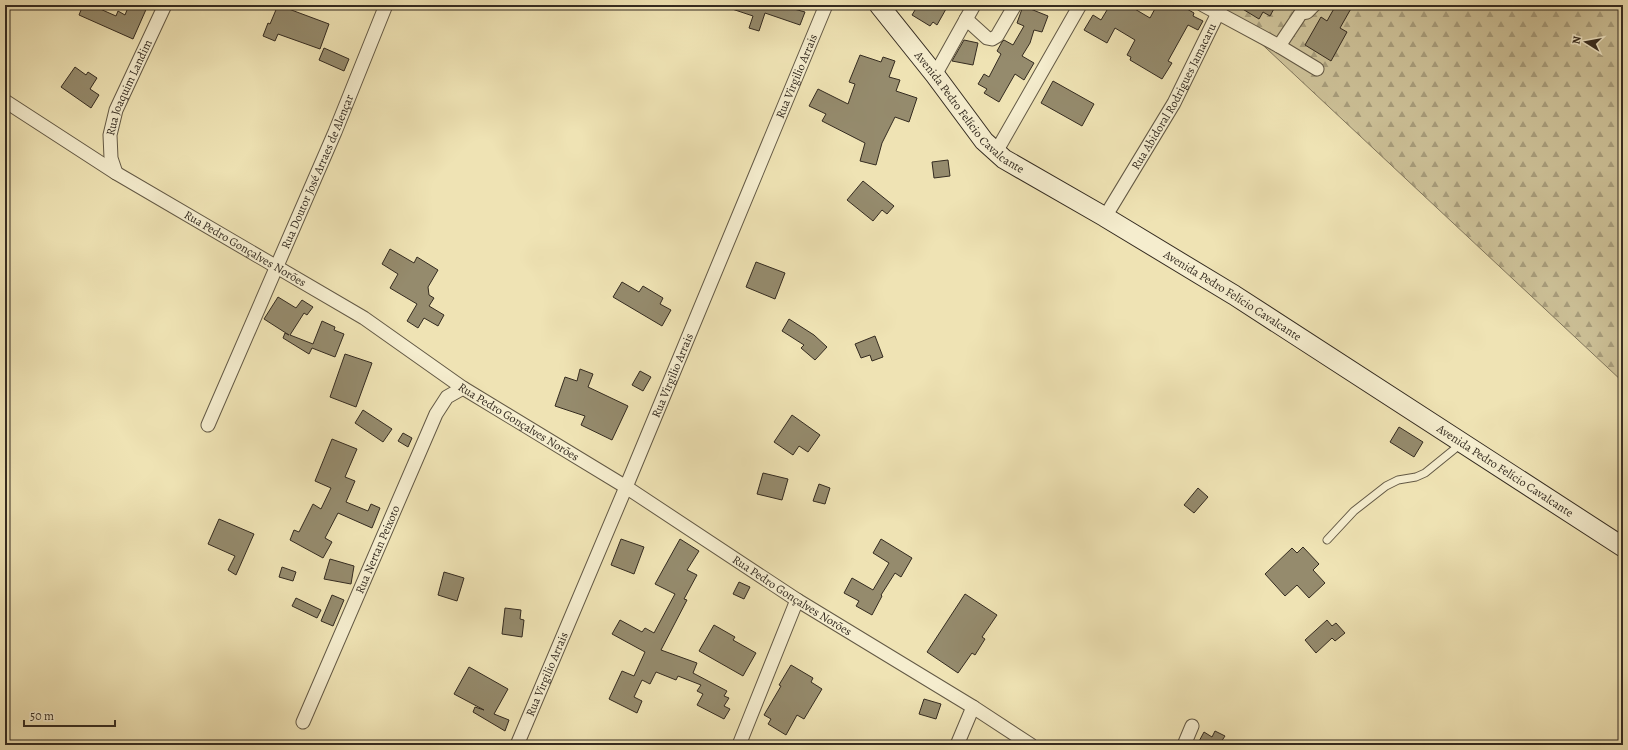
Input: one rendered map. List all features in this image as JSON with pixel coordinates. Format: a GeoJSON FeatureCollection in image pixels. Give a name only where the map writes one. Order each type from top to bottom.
{"type":"FeatureCollection","features":[{"type":"Feature","properties":{"kind":"street","name":"Rua Joaquim Landim"},"geometry":{"type":"LineString","coordinates":[[116,173],[110,158],[110,135],[116,110],[165,5]]}},
{"type":"Feature","properties":{"kind":"street","name":"Rua Doutor José Arraes de Alençar"},"geometry":{"type":"LineString","coordinates":[[208,424],[335,132],[386,5]]}},
{"type":"Feature","properties":{"kind":"street","name":"Rua Virgilio Arrais"},"geometry":{"type":"LineString","coordinates":[[517,745],[626,488],[826,5]]}},
{"type":"Feature","properties":{"kind":"street","name":"Avenida Pedro Felício Cavalcante"},"geometry":{"type":"LineString","coordinates":[[879,5],[935,75],[984,141],[1004,159],[1105,217],[1234,295],[1623,547]]}},
{"type":"Feature","properties":{"kind":"street"},"geometry":{"type":"LineString","coordinates":[[935,75],[974,5]]}},
{"type":"Feature","properties":{"kind":"street"},"geometry":{"type":"LineString","coordinates":[[966,19],[987,38],[992,39],[997,36],[1015,5]]}},
{"type":"Feature","properties":{"kind":"street"},"geometry":{"type":"LineString","coordinates":[[996,152],[1080,5]]}},
{"type":"Feature","properties":{"kind":"street"},"geometry":{"type":"LineString","coordinates":[[1202,5],[1219,8]]}},
{"type":"Feature","properties":{"kind":"street"},"geometry":{"type":"LineString","coordinates":[[1279,46],[1299,9],[1307,12],[1314,5]]}},
{"type":"Feature","properties":{"kind":"street","name":"Rua Abidoral Rodrigues Jamacaru"},"geometry":{"type":"LineString","coordinates":[[1105,217],[1174,103],[1219,8],[1318,69]]}},
{"type":"Feature","properties":{"kind":"street","name":"Rua Pedro Gonçalves Norões"},"geometry":{"type":"LineString","coordinates":[[5,101],[116,173],[364,318],[463,388],[626,488],[797,600],[973,707],[1031,745]]}},
{"type":"Feature","properties":{"kind":"street","name":"Rua Nertan Peixoto"},"geometry":{"type":"LineString","coordinates":[[303,722],[436,414],[447,397],[463,388]]}},
{"type":"Feature","properties":{"kind":"street"},"geometry":{"type":"LineString","coordinates":[[739,745],[797,600]]}},
{"type":"Feature","properties":{"kind":"street"},"geometry":{"type":"LineString","coordinates":[[957,745],[973,707]]}},
{"type":"Feature","properties":{"kind":"street"},"geometry":{"type":"LineString","coordinates":[[1184,745],[1192,726]]}},
{"type":"Feature","properties":{"kind":"lane"},"geometry":{"type":"LineString","coordinates":[[1327,540],[1354,511],[1386,486],[1398,480],[1416,477],[1425,473],[1463,443]]}},
{"type":"Feature","properties":{"kind":"green space"},"geometry":{"type":"Polygon","coordinates":[[[1220,5],[1623,5],[1623,382],[1220,5]]]}},
{"type":"Feature","properties":{"kind":"building"},"geometry":{"type":"Polygon","coordinates":[[[83,5],[91,5],[116,16],[118,11],[125,15],[129,5],[148,5],[133,39],[79,15],[83,5]]]}},
{"type":"Feature","properties":{"kind":"building"},"geometry":{"type":"Polygon","coordinates":[[[278,5],[329,24],[320,49],[278,34],[275,41],[263,36],[278,5]]]}},
{"type":"Feature","properties":{"kind":"building"},"geometry":{"type":"Polygon","coordinates":[[[726,5],[796,5],[794,9],[805,12],[800,25],[765,13],[759,31],[749,28],[753,16],[726,7],[726,5]]]}},
{"type":"Feature","properties":{"kind":"building"},"geometry":{"type":"Polygon","coordinates":[[[918,5],[939,5],[946,9],[937,25],[933,22],[930,26],[912,15],[918,5]]]}},
{"type":"Feature","properties":{"kind":"building"},"geometry":{"type":"Polygon","coordinates":[[[1110,5],[1128,5],[1150,18],[1157,5],[1180,5],[1194,13],[1193,16],[1203,21],[1198,30],[1188,25],[1168,61],[1172,63],[1162,79],[1130,60],[1131,57],[1127,55],[1135,40],[1115,28],[1107,43],[1084,30],[1093,15],[1101,20],[1110,5]]]}},
{"type":"Feature","properties":{"kind":"building"},"geometry":{"type":"Polygon","coordinates":[[[1236,5],[1276,5],[1270,16],[1263,12],[1259,19],[1236,5]]]}},
{"type":"Feature","properties":{"kind":"building"},"geometry":{"type":"Polygon","coordinates":[[[1336,5],[1353,5],[1340,28],[1347,32],[1331,61],[1305,45],[1321,17],[1327,21],[1336,5]]]}},
{"type":"Feature","properties":{"kind":"building"},"geometry":{"type":"Polygon","coordinates":[[[1023,6],[1048,16],[1042,32],[1034,30],[1030,43],[1022,56],[1034,63],[1024,80],[1015,74],[999,102],[984,93],[987,89],[978,84],[984,74],[989,77],[1001,54],[997,51],[1002,42],[1004,40],[1013,45],[1024,26],[1017,23],[1023,6]]]}},
{"type":"Feature","properties":{"kind":"building"},"geometry":{"type":"Polygon","coordinates":[[[964,40],[978,43],[973,65],[952,61],[964,40]]]}},
{"type":"Feature","properties":{"kind":"building"},"geometry":{"type":"Polygon","coordinates":[[[324,48],[349,59],[344,71],[319,60],[324,48]]]}},
{"type":"Feature","properties":{"kind":"building"},"geometry":{"type":"Polygon","coordinates":[[[860,55],[881,62],[883,57],[895,61],[889,77],[900,80],[896,91],[917,98],[909,122],[895,117],[882,143],[876,165],[860,161],[865,143],[822,121],[826,114],[809,106],[818,89],[848,104],[855,84],[849,82],[860,55]]]}},
{"type":"Feature","properties":{"kind":"building"},"geometry":{"type":"Polygon","coordinates":[[[75,67],[86,75],[88,72],[97,78],[90,89],[99,95],[91,108],[61,87],[75,67]]]}},
{"type":"Feature","properties":{"kind":"building"},"geometry":{"type":"Polygon","coordinates":[[[1053,81],[1094,104],[1082,126],[1041,103],[1053,81]]]}},
{"type":"Feature","properties":{"kind":"building"},"geometry":{"type":"Polygon","coordinates":[[[948,160],[950,176],[934,178],[932,162],[948,160]]]}},
{"type":"Feature","properties":{"kind":"building"},"geometry":{"type":"Polygon","coordinates":[[[863,181],[894,206],[887,214],[882,210],[873,221],[847,200],[863,181]]]}},
{"type":"Feature","properties":{"kind":"building"},"geometry":{"type":"Polygon","coordinates":[[[390,249],[414,263],[417,257],[438,270],[428,287],[429,295],[434,298],[429,306],[444,315],[438,326],[424,318],[418,328],[407,321],[417,304],[390,288],[398,274],[382,264],[390,249]]]}},
{"type":"Feature","properties":{"kind":"building"},"geometry":{"type":"Polygon","coordinates":[[[756,262],[785,273],[775,299],[746,287],[756,262]]]}},
{"type":"Feature","properties":{"kind":"building"},"geometry":{"type":"Polygon","coordinates":[[[622,282],[639,292],[643,286],[663,298],[660,304],[671,310],[662,326],[613,297],[622,282]]]}},
{"type":"Feature","properties":{"kind":"building"},"geometry":{"type":"Polygon","coordinates":[[[278,297],[296,308],[302,300],[313,307],[307,315],[304,313],[290,335],[313,344],[322,321],[335,327],[334,330],[344,334],[335,357],[312,348],[309,354],[283,338],[285,333],[289,335],[264,319],[278,297]]]}},
{"type":"Feature","properties":{"kind":"building"},"geometry":{"type":"Polygon","coordinates":[[[789,319],[814,335],[827,347],[815,360],[801,348],[804,345],[782,331],[789,319]]]}},
{"type":"Feature","properties":{"kind":"building"},"geometry":{"type":"Polygon","coordinates":[[[875,336],[883,357],[872,361],[870,355],[861,358],[855,344],[875,336]]]}},
{"type":"Feature","properties":{"kind":"building"},"geometry":{"type":"Polygon","coordinates":[[[345,354],[372,363],[356,407],[330,397],[345,354]]]}},
{"type":"Feature","properties":{"kind":"building"},"geometry":{"type":"Polygon","coordinates":[[[580,369],[593,374],[588,387],[628,406],[612,440],[581,425],[585,416],[555,406],[565,377],[577,381],[580,369]]]}},
{"type":"Feature","properties":{"kind":"building"},"geometry":{"type":"Polygon","coordinates":[[[640,371],[651,377],[643,391],[632,385],[640,371]]]}},
{"type":"Feature","properties":{"kind":"building"},"geometry":{"type":"Polygon","coordinates":[[[363,410],[392,429],[383,442],[355,423],[363,410]]]}},
{"type":"Feature","properties":{"kind":"building"},"geometry":{"type":"Polygon","coordinates":[[[792,415],[820,435],[808,452],[799,446],[793,455],[774,442],[792,415]]]}},
{"type":"Feature","properties":{"kind":"building"},"geometry":{"type":"Polygon","coordinates":[[[1399,427],[1423,442],[1414,457],[1390,442],[1399,427]]]}},
{"type":"Feature","properties":{"kind":"building"},"geometry":{"type":"Polygon","coordinates":[[[403,433],[412,438],[408,447],[398,441],[403,433]]]}},
{"type":"Feature","properties":{"kind":"building"},"geometry":{"type":"Polygon","coordinates":[[[332,439],[357,449],[345,477],[355,481],[346,502],[368,511],[371,504],[380,508],[372,528],[338,513],[325,538],[332,542],[323,558],[290,540],[294,530],[299,532],[313,504],[321,509],[331,488],[315,481],[332,439]]]}},
{"type":"Feature","properties":{"kind":"building"},"geometry":{"type":"Polygon","coordinates":[[[763,473],[788,479],[782,500],[757,494],[763,473]]]}},
{"type":"Feature","properties":{"kind":"building"},"geometry":{"type":"Polygon","coordinates":[[[819,484],[830,488],[825,504],[813,501],[819,484]]]}},
{"type":"Feature","properties":{"kind":"building"},"geometry":{"type":"Polygon","coordinates":[[[1198,488],[1208,497],[1194,513],[1184,505],[1198,488]]]}},
{"type":"Feature","properties":{"kind":"building"},"geometry":{"type":"Polygon","coordinates":[[[219,519],[254,534],[236,575],[228,570],[235,556],[208,544],[219,519]]]}},
{"type":"Feature","properties":{"kind":"building"},"geometry":{"type":"Polygon","coordinates":[[[621,539],[644,547],[634,574],[611,565],[621,539]]]}},
{"type":"Feature","properties":{"kind":"building"},"geometry":{"type":"Polygon","coordinates":[[[680,539],[699,551],[687,570],[697,575],[684,599],[687,600],[661,650],[697,663],[693,673],[727,691],[724,696],[729,698],[724,706],[730,709],[724,719],[697,705],[703,694],[697,691],[701,685],[678,676],[676,680],[656,672],[650,684],[642,680],[634,697],[642,701],[637,713],[609,699],[622,671],[634,676],[645,652],[612,634],[620,620],[642,632],[645,628],[654,633],[675,594],[655,584],[680,539]]]}},
{"type":"Feature","properties":{"kind":"building"},"geometry":{"type":"Polygon","coordinates":[[[881,539],[912,558],[901,577],[895,573],[881,595],[882,596],[872,615],[856,606],[859,601],[844,593],[852,578],[873,590],[889,563],[873,553],[881,539]]]}},
{"type":"Feature","properties":{"kind":"building"},"geometry":{"type":"Polygon","coordinates":[[[1303,547],[1319,564],[1313,570],[1325,583],[1309,598],[1297,585],[1285,596],[1265,574],[1292,548],[1297,553],[1303,547]]]}},
{"type":"Feature","properties":{"kind":"building"},"geometry":{"type":"Polygon","coordinates":[[[330,559],[354,566],[351,584],[324,579],[330,559]]]}},
{"type":"Feature","properties":{"kind":"building"},"geometry":{"type":"Polygon","coordinates":[[[282,567],[296,572],[293,581],[279,577],[282,567]]]}},
{"type":"Feature","properties":{"kind":"building"},"geometry":{"type":"Polygon","coordinates":[[[444,572],[464,578],[457,601],[438,595],[444,572]]]}},
{"type":"Feature","properties":{"kind":"building"},"geometry":{"type":"Polygon","coordinates":[[[739,582],[750,587],[744,599],[733,594],[739,582]]]}},
{"type":"Feature","properties":{"kind":"building"},"geometry":{"type":"Polygon","coordinates":[[[965,594],[997,615],[982,637],[985,639],[975,655],[972,653],[958,673],[927,652],[965,594]]]}},
{"type":"Feature","properties":{"kind":"building"},"geometry":{"type":"Polygon","coordinates":[[[332,595],[344,600],[333,626],[321,621],[332,595]]]}},
{"type":"Feature","properties":{"kind":"building"},"geometry":{"type":"Polygon","coordinates":[[[296,598],[321,610],[317,618],[292,606],[296,598]]]}},
{"type":"Feature","properties":{"kind":"building"},"geometry":{"type":"Polygon","coordinates":[[[505,608],[521,610],[520,619],[524,620],[522,637],[502,634],[505,608]]]}},
{"type":"Feature","properties":{"kind":"building"},"geometry":{"type":"Polygon","coordinates":[[[1327,620],[1332,626],[1336,623],[1345,633],[1335,641],[1332,638],[1316,653],[1305,640],[1327,620]]]}},
{"type":"Feature","properties":{"kind":"building"},"geometry":{"type":"Polygon","coordinates":[[[714,625],[735,637],[733,640],[756,653],[743,676],[699,651],[714,625]]]}},
{"type":"Feature","properties":{"kind":"building"},"geometry":{"type":"Polygon","coordinates":[[[791,665],[813,678],[811,682],[822,689],[804,719],[797,715],[786,735],[768,724],[771,719],[764,715],[791,665]]]}},
{"type":"Feature","properties":{"kind":"building"},"geometry":{"type":"Polygon","coordinates":[[[469,667],[508,689],[494,714],[509,720],[505,731],[473,712],[475,707],[484,710],[454,694],[469,667]]]}},
{"type":"Feature","properties":{"kind":"building"},"geometry":{"type":"Polygon","coordinates":[[[924,699],[941,704],[936,719],[919,714],[924,699]]]}},
{"type":"Feature","properties":{"kind":"building"},"geometry":{"type":"Polygon","coordinates":[[[1215,731],[1225,736],[1221,742],[1227,745],[1197,745],[1204,732],[1212,737],[1215,731]]]}}]}
